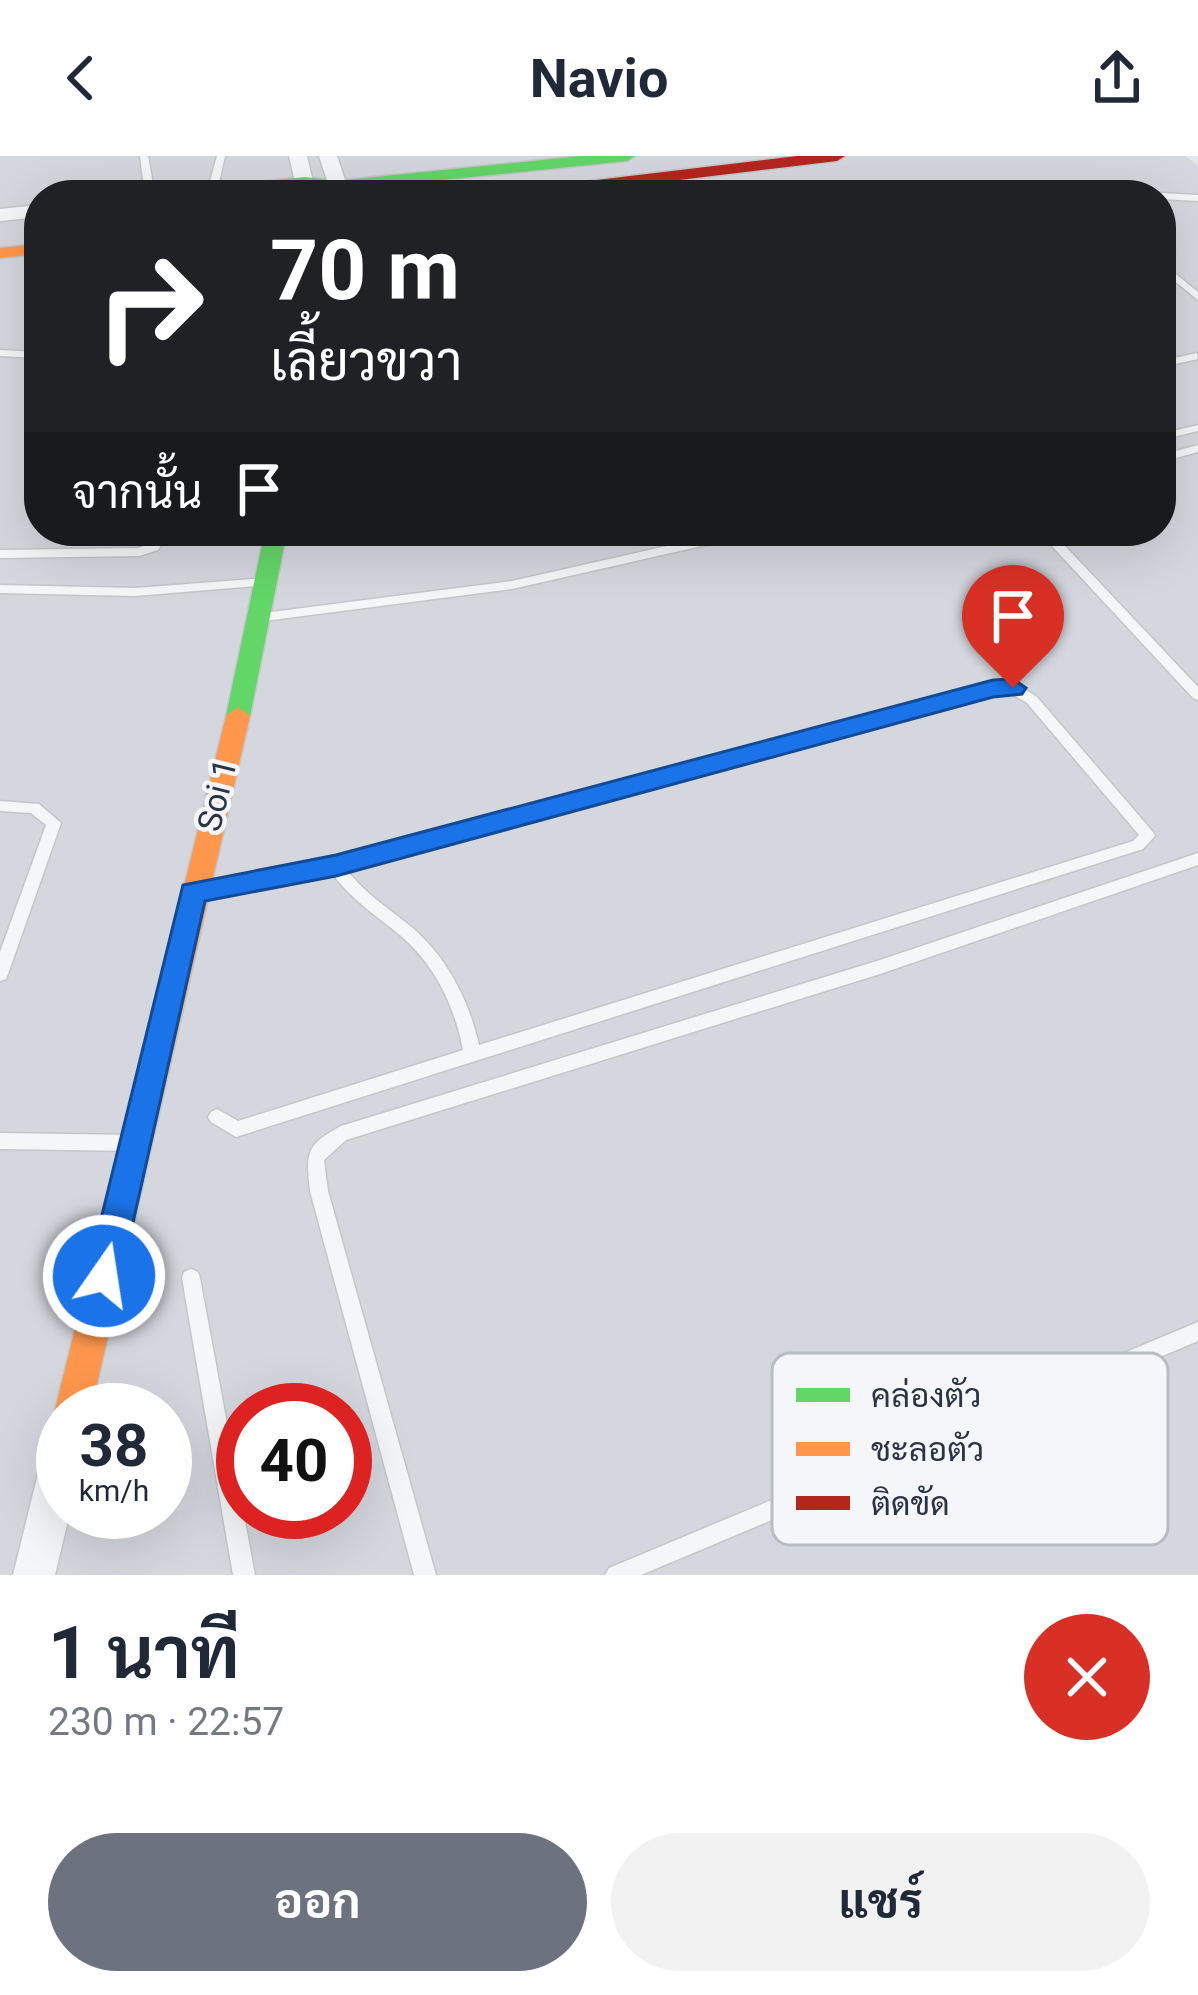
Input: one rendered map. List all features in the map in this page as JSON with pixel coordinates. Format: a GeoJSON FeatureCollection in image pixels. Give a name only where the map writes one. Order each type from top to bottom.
{"type":"FeatureCollection","features":[{"type":"Feature","properties":{"kind":"street"},"geometry":{"type":"LineString","coordinates":[[429,180],[627,156]]}},
{"type":"Feature","properties":{"kind":"street"},"geometry":{"type":"LineString","coordinates":[[636,180],[837,156]]}},
{"type":"Feature","properties":{"kind":"street","name":"Soi 1"},"geometry":{"type":"LineString","coordinates":[[79,1383],[261,618],[273,546]]}},
{"type":"Feature","properties":{"kind":"street"},"geometry":{"type":"LineString","coordinates":[[34,1575],[43,1539]]}},
{"type":"Feature","properties":{"kind":"lane"},"geometry":{"type":"LineString","coordinates":[[0,554],[139,551],[155,546]]}},
{"type":"Feature","properties":{"kind":"lane"},"geometry":{"type":"LineString","coordinates":[[261,618],[512,585],[684,546]]}},
{"type":"Feature","properties":{"kind":"lane"},"geometry":{"type":"LineString","coordinates":[[1058,546],[1198,695]]}},
{"type":"Feature","properties":{"kind":"lane"},"geometry":{"type":"LineString","coordinates":[[0,589],[135,592],[265,582]]}},
{"type":"Feature","properties":{"kind":"lane"},"geometry":{"type":"LineString","coordinates":[[193,892],[336,866],[993,688],[1013,688],[1052,722],[1148,836],[1138,845],[236,1129],[217,1117]]}},
{"type":"Feature","properties":{"kind":"lane"},"geometry":{"type":"LineString","coordinates":[[0,806],[34,808],[54,823],[0,974]]}},
{"type":"Feature","properties":{"kind":"lane"},"geometry":{"type":"LineString","coordinates":[[425,1575],[319,1191],[315,1157],[341,1134],[880,967],[1198,859]]}},
{"type":"Feature","properties":{"kind":"lane"},"geometry":{"type":"LineString","coordinates":[[336,866],[356,896],[418,942],[441,973],[472,1052]]}},
{"type":"Feature","properties":{"kind":"lane"},"geometry":{"type":"LineString","coordinates":[[0,1141],[136,1143]]}},
{"type":"Feature","properties":{"kind":"lane"},"geometry":{"type":"LineString","coordinates":[[191,1278],[244,1575]]}},
{"type":"Feature","properties":{"kind":"lane"},"geometry":{"type":"LineString","coordinates":[[1146,1353],[1198,1331]]}},
{"type":"Feature","properties":{"kind":"lane"},"geometry":{"type":"LineString","coordinates":[[616,1575],[772,1510]]}},
{"type":"Feature","properties":{"kind":"shaded area"},"geometry":{"type":"Polygon","coordinates":[[[0,156],[1186,156],[1198,166],[1198,1575],[0,1575],[0,156]]]}},
{"type":"Feature","properties":{"kind":"traffic: fast"},"geometry":{"type":"LineString","coordinates":[[394,180],[627,156]]}},
{"type":"Feature","properties":{"kind":"traffic: fast"},"geometry":{"type":"LineString","coordinates":[[238,716],[273,546]]}},
{"type":"Feature","properties":{"kind":"traffic: slow"},"geometry":{"type":"LineString","coordinates":[[0,253],[24,251]]}},
{"type":"Feature","properties":{"kind":"traffic: slow"},"geometry":{"type":"LineString","coordinates":[[79,1383],[238,716]]}},
{"type":"Feature","properties":{"kind":"traffic: jam"},"geometry":{"type":"LineString","coordinates":[[638,180],[837,156]]}},
{"type":"Feature","properties":{"kind":"route"},"geometry":{"type":"LineString","coordinates":[[104,1276],[193,892],[336,866],[993,688],[1013,688]]}}]}
